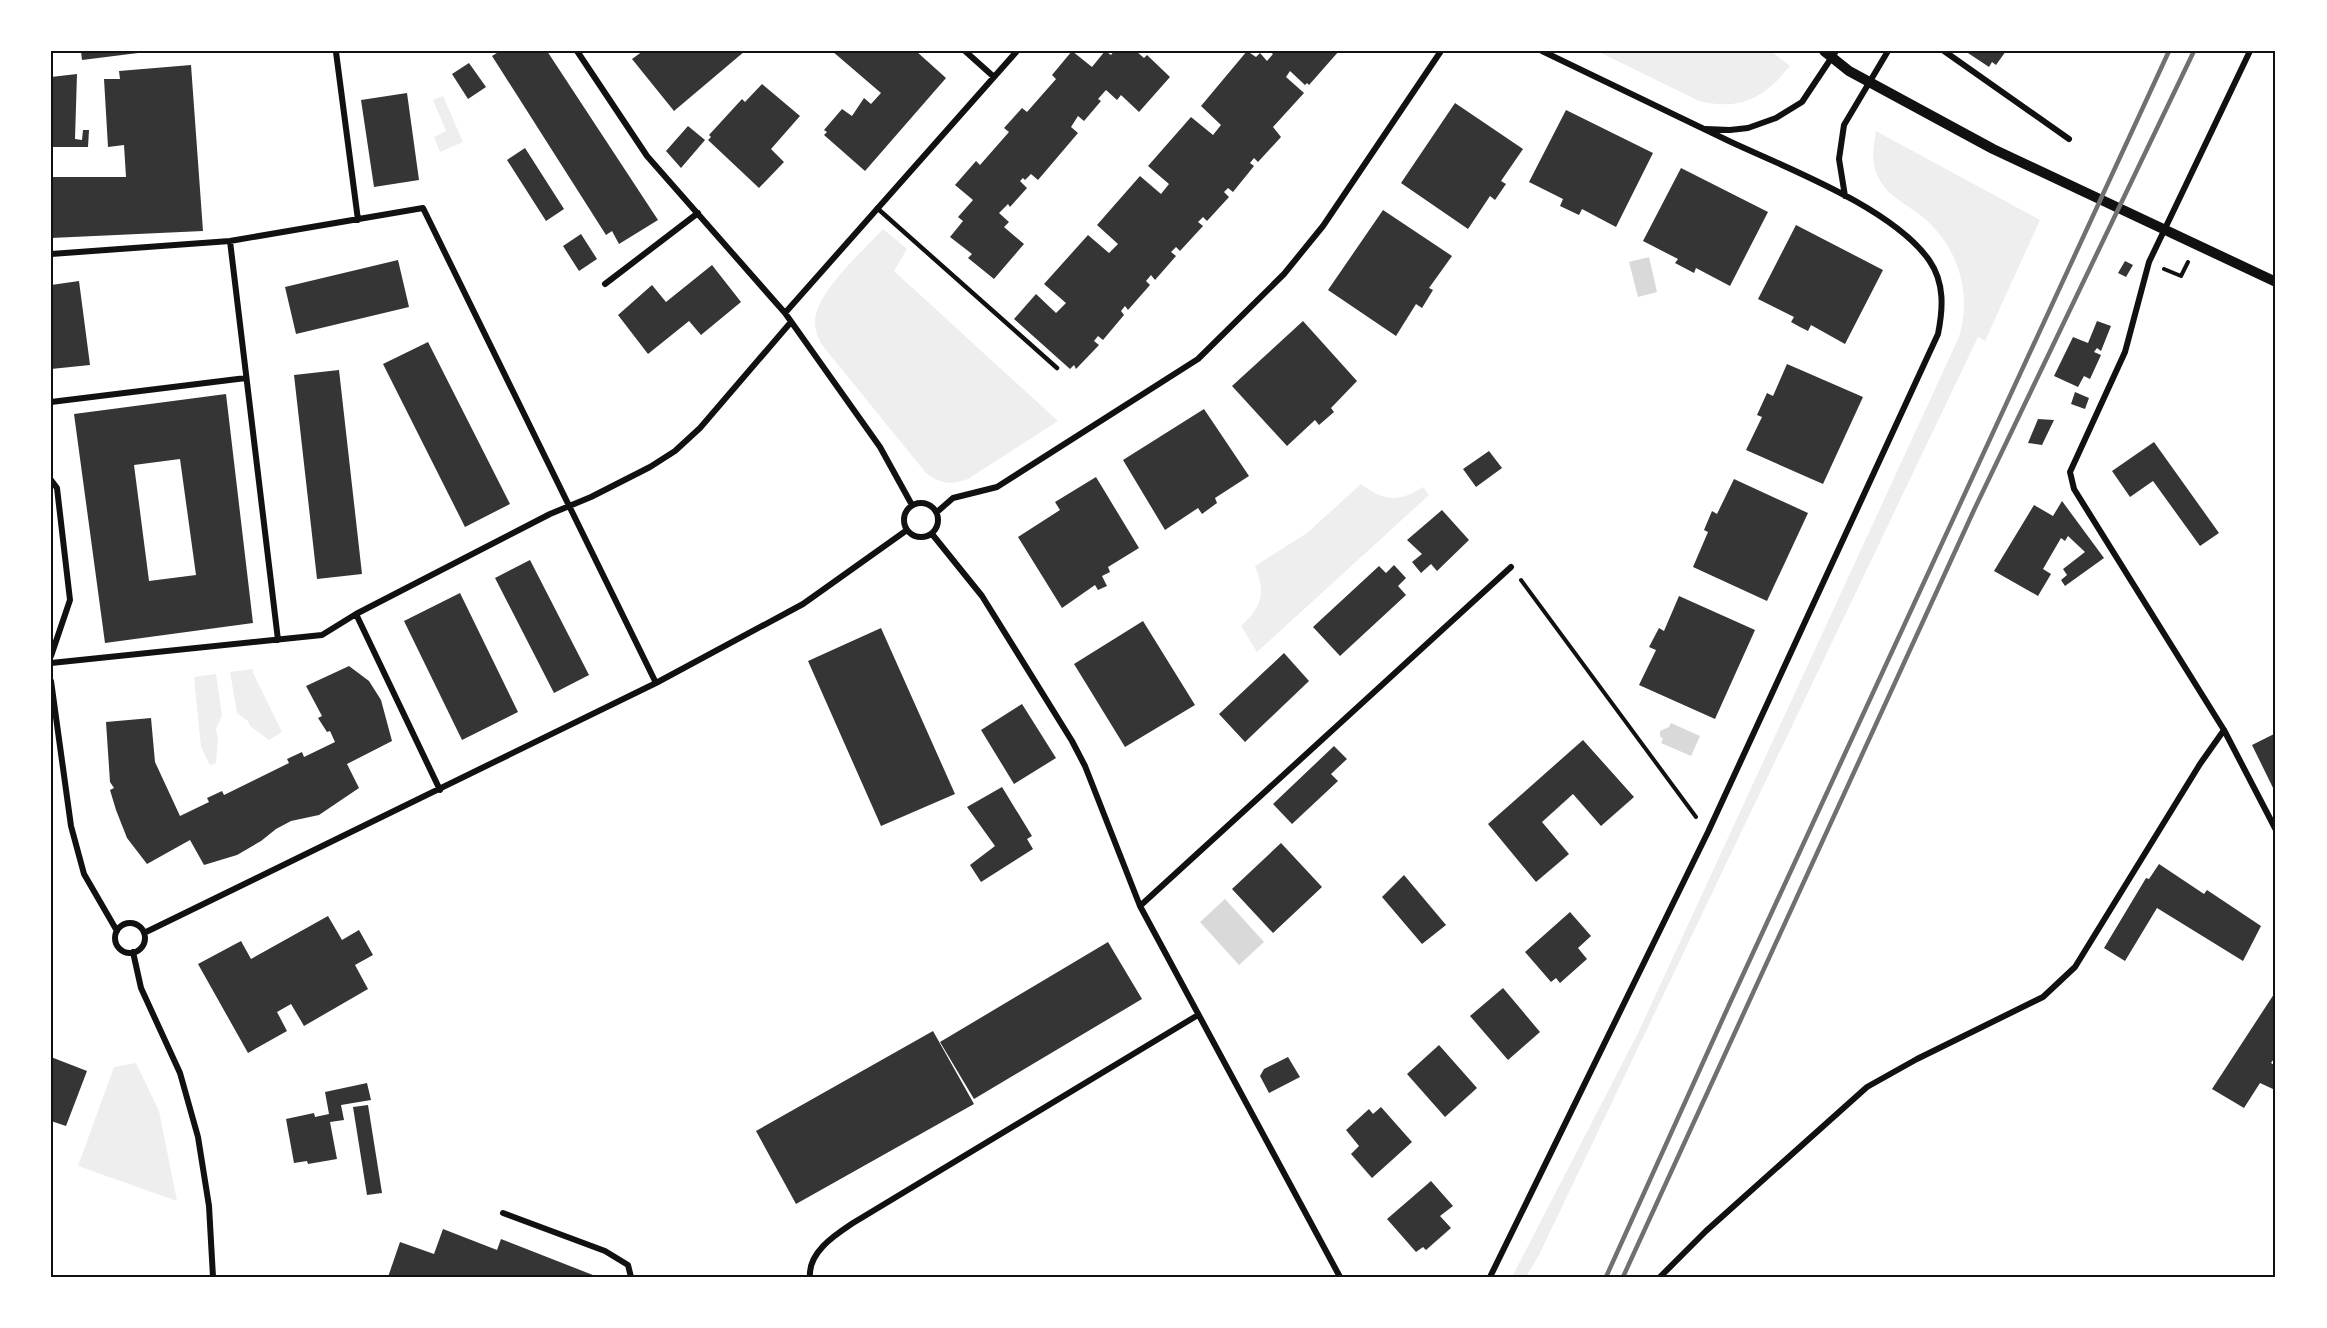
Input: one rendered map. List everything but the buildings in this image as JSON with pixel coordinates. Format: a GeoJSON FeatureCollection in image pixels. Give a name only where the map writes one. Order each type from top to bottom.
{"type":"FeatureCollection","features":[{"type":"Feature","properties":{"kind":"street"},"geometry":{"type":"LineString","coordinates":[[576,51],[647,156],[785,312],[880,447],[912,506]]}},
{"type":"Feature","properties":{"kind":"street"},"geometry":{"type":"LineString","coordinates":[[965,51],[994,77]]}},
{"type":"Feature","properties":{"kind":"street"},"geometry":{"type":"LineString","coordinates":[[785,312],[1017,51]]}},
{"type":"Feature","properties":{"kind":"street"},"geometry":{"type":"LineString","coordinates":[[937,512],[953,498],[997,487],[1198,359],[1284,274],[1323,225],[1440,51]]}},
{"type":"Feature","properties":{"kind":"street"},"geometry":{"type":"LineString","coordinates":[[1490,1277],[1708,832],[1938,334],[1942,313],[1942,291],[1937,274],[1930,261],[1902,231],[1845,196],[1542,51]]}},
{"type":"Feature","properties":{"kind":"street"},"geometry":{"type":"LineString","coordinates":[[1824,51],[1849,71],[1993,149],[2276,282]]}},
{"type":"Feature","properties":{"kind":"street"},"geometry":{"type":"LineString","coordinates":[[1703,129],[1748,128],[1776,118],[1802,102],[1836,51]]}},
{"type":"Feature","properties":{"kind":"street"},"geometry":{"type":"LineString","coordinates":[[1845,196],[1839,159],[1844,125],[1888,51]]}},
{"type":"Feature","properties":{"kind":"street"},"geometry":{"type":"LineString","coordinates":[[1944,51],[2069,139]]}},
{"type":"Feature","properties":{"kind":"street"},"geometry":{"type":"LineString","coordinates":[[2250,51],[2149,262],[2126,352],[2070,472],[2074,489],[2224,730],[2276,830]]}},
{"type":"Feature","properties":{"kind":"street"},"geometry":{"type":"LineString","coordinates":[[336,52],[358,220]]}},
{"type":"Feature","properties":{"kind":"street"},"geometry":{"type":"LineString","coordinates":[[51,254],[230,241],[423,208],[656,683]]}},
{"type":"Feature","properties":{"kind":"street"},"geometry":{"type":"LineString","coordinates":[[605,284],[698,213]]}},
{"type":"Feature","properties":{"kind":"street"},"geometry":{"type":"LineString","coordinates":[[230,241],[278,640]]}},
{"type":"Feature","properties":{"kind":"street"},"geometry":{"type":"LineString","coordinates":[[51,663],[322,635],[356,614],[549,514],[570,507],[650,467],[675,451],[700,428],[790,322]]}},
{"type":"Feature","properties":{"kind":"street"},"geometry":{"type":"LineString","coordinates":[[51,402],[246,378]]}},
{"type":"Feature","properties":{"kind":"street"},"geometry":{"type":"LineString","coordinates":[[51,480],[57,488],[70,600],[51,656]]}},
{"type":"Feature","properties":{"kind":"street"},"geometry":{"type":"LineString","coordinates":[[923,503],[933,507],[937,512],[938,526],[932,534],[921,538],[907,530],[904,519],[908,509],[912,506],[923,503]]}},
{"type":"Feature","properties":{"kind":"street"},"geometry":{"type":"LineString","coordinates":[[144,933],[656,683],[803,604],[907,530]]}},
{"type":"Feature","properties":{"kind":"street"},"geometry":{"type":"LineString","coordinates":[[932,534],[982,596],[1072,741],[1140,906],[1340,1277]]}},
{"type":"Feature","properties":{"kind":"street"},"geometry":{"type":"LineString","coordinates":[[1140,906],[1511,567]]}},
{"type":"Feature","properties":{"kind":"street"},"geometry":{"type":"LineString","coordinates":[[356,614],[440,790]]}},
{"type":"Feature","properties":{"kind":"street"},"geometry":{"type":"LineString","coordinates":[[51,681],[74,836],[84,874],[117,931]]}},
{"type":"Feature","properties":{"kind":"street"},"geometry":{"type":"LineString","coordinates":[[1660,1277],[1706,1232],[1867,1087],[1917,1059],[2043,997],[2075,967],[2200,764],[2224,730]]}},
{"type":"Feature","properties":{"kind":"street"},"geometry":{"type":"LineString","coordinates":[[124,924],[133,924],[142,928],[144,933],[143,945],[133,952],[125,952],[118,947],[115,939],[117,931],[124,924]]}},
{"type":"Feature","properties":{"kind":"street"},"geometry":{"type":"LineString","coordinates":[[133,952],[141,988],[180,1073],[198,1137],[209,1206],[213,1277]]}},
{"type":"Feature","properties":{"kind":"street"},"geometry":{"type":"LineString","coordinates":[[810,1277],[809,1268],[828,1240],[853,1222],[1198,1016]]}},
{"type":"Feature","properties":{"kind":"street"},"geometry":{"type":"LineString","coordinates":[[502,1213],[605,1251],[628,1265],[631,1277]]}},
{"type":"Feature","properties":{"kind":"lane"},"geometry":{"type":"LineString","coordinates":[[877,208],[1057,368]]}},
{"type":"Feature","properties":{"kind":"path"},"geometry":{"type":"LineString","coordinates":[[2149,262],[2181,276],[2197,245]]}},
{"type":"Feature","properties":{"kind":"path"},"geometry":{"type":"LineString","coordinates":[[1511,567],[1708,832]]}},
{"type":"Feature","properties":{"kind":"shaded area"},"geometry":{"type":"Polygon","coordinates":[[[1597,51],[1771,51],[1790,66],[1761,94],[1739,103],[1714,104],[1699,101],[1597,51]]]}},
{"type":"Feature","properties":{"kind":"shaded area"},"geometry":{"type":"Polygon","coordinates":[[[443,96],[463,142],[440,152],[434,137],[446,131],[433,100],[443,96]]]}},
{"type":"Feature","properties":{"kind":"shaded area"},"geometry":{"type":"Polygon","coordinates":[[[1876,131],[2040,220],[1985,341],[1978,337],[1539,1255],[1526,1277],[1512,1277],[1638,1033],[1959,337],[1963,321],[1963,289],[1954,258],[1937,231],[1925,219],[1891,194],[1880,181],[1873,152],[1876,131]]]}},
{"type":"Feature","properties":{"kind":"shaded area"},"geometry":{"type":"Polygon","coordinates":[[[883,229],[907,249],[894,271],[1058,421],[968,479],[946,482],[926,473],[822,345],[817,334],[815,322],[823,298],[842,273],[883,229]]]}},
{"type":"Feature","properties":{"kind":"shaded area"},"geometry":{"type":"Polygon","coordinates":[[[1649,257],[1657,292],[1638,297],[1629,262],[1649,257]]]}},
{"type":"Feature","properties":{"kind":"shaded area"},"geometry":{"type":"Polygon","coordinates":[[[1361,484],[1384,497],[1406,496],[1423,487],[1429,495],[1257,652],[1241,626],[1254,612],[1260,599],[1260,584],[1255,566],[1307,533],[1361,484]]]}},
{"type":"Feature","properties":{"kind":"shaded area"},"geometry":{"type":"Polygon","coordinates":[[[253,669],[282,732],[269,740],[237,713],[230,672],[253,669]]]}},
{"type":"Feature","properties":{"kind":"shaded area"},"geometry":{"type":"Polygon","coordinates":[[[216,674],[222,716],[216,729],[218,739],[216,763],[210,765],[201,747],[194,677],[216,674]]]}},
{"type":"Feature","properties":{"kind":"shaded area"},"geometry":{"type":"Polygon","coordinates":[[[1671,723],[1700,736],[1691,756],[1661,743],[1663,739],[1660,731],[1669,727],[1671,723]]]}},
{"type":"Feature","properties":{"kind":"shaded area"},"geometry":{"type":"Polygon","coordinates":[[[1225,899],[1264,942],[1239,965],[1200,922],[1225,899]]]}},
{"type":"Feature","properties":{"kind":"shaded area"},"geometry":{"type":"Polygon","coordinates":[[[136,1063],[159,1111],[177,1201],[78,1166],[114,1067],[136,1063]]]}},
{"type":"Feature","properties":{"kind":"railway"},"geometry":{"type":"LineString","coordinates":[[1606,1277],[2169,51]]}},
{"type":"Feature","properties":{"kind":"railway"},"geometry":{"type":"LineString","coordinates":[[1623,1277],[1974,510],[2194,51]]}}]}
